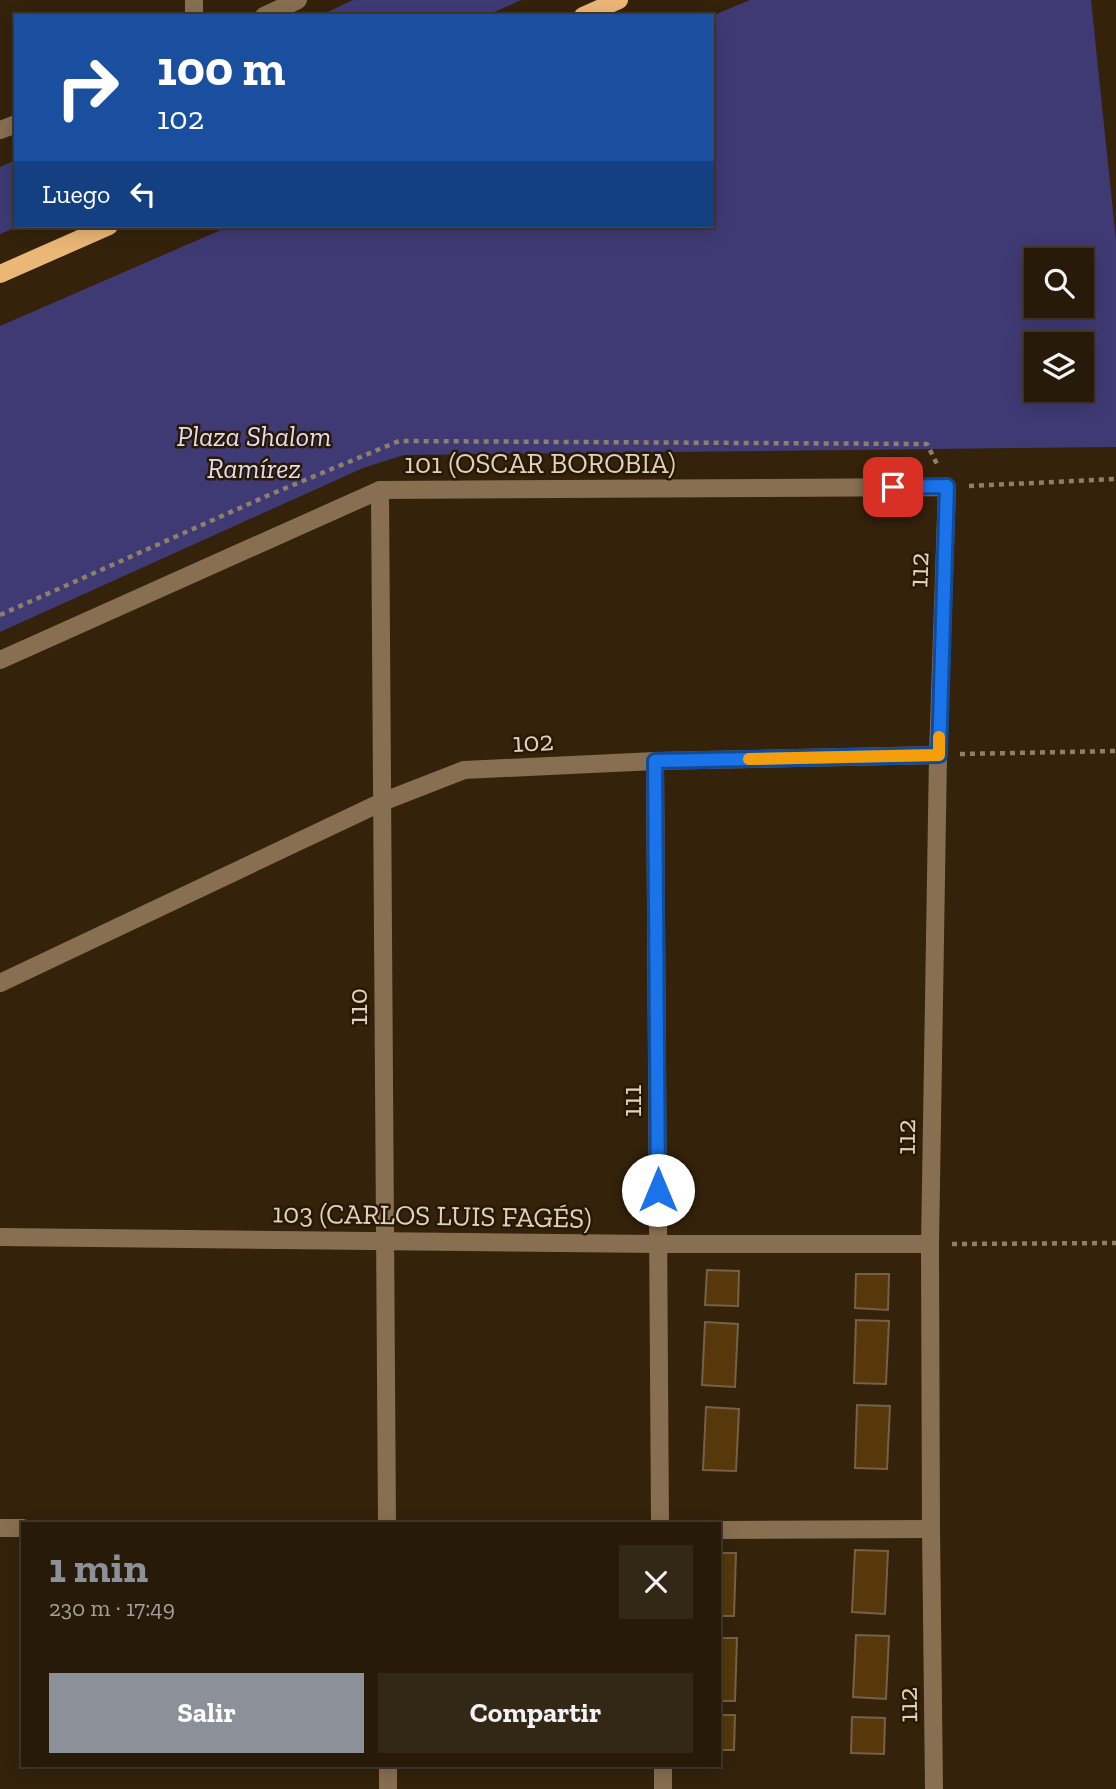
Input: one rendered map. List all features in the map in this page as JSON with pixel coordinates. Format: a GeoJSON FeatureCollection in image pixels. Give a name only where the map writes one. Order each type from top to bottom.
{"type":"FeatureCollection","features":[{"type":"Feature","properties":{"kind":"main road"},"geometry":{"type":"LineString","coordinates":[[588,14],[619,0]]}},
{"type":"Feature","properties":{"kind":"main road"},"geometry":{"type":"LineString","coordinates":[[0,274],[104,228]]}},
{"type":"Feature","properties":{"kind":"street"},"geometry":{"type":"LineString","coordinates":[[268,14],[298,0]]}},
{"type":"Feature","properties":{"kind":"street","name":"101 (OSCAR BOROBIA)"},"geometry":{"type":"LineString","coordinates":[[0,660],[380,490],[947,486]]}},
{"type":"Feature","properties":{"kind":"street","name":"112"},"geometry":{"type":"LineString","coordinates":[[934,1789],[930,1244],[947,486]]}},
{"type":"Feature","properties":{"kind":"street","name":"110"},"geometry":{"type":"LineString","coordinates":[[380,490],[387,1522]]}},
{"type":"Feature","properties":{"kind":"street","name":"102"},"geometry":{"type":"LineString","coordinates":[[0,983],[382,802],[464,770],[655,761],[939,755]]}},
{"type":"Feature","properties":{"kind":"street","name":"111"},"geometry":{"type":"LineString","coordinates":[[655,761],[660,1522]]}},
{"type":"Feature","properties":{"kind":"street","name":"103 (CARLOS LUIS FAGÉS)"},"geometry":{"type":"LineString","coordinates":[[0,1237],[930,1244]]}},
{"type":"Feature","properties":{"kind":"street"},"geometry":{"type":"LineString","coordinates":[[0,1528],[21,1528]]}},
{"type":"Feature","properties":{"kind":"street"},"geometry":{"type":"LineString","coordinates":[[721,1530],[931,1529]]}},
{"type":"Feature","properties":{"kind":"street"},"geometry":{"type":"LineString","coordinates":[[388,1767],[388,1789]]}},
{"type":"Feature","properties":{"kind":"street"},"geometry":{"type":"LineString","coordinates":[[663,1767],[663,1789]]}},
{"type":"Feature","properties":{"kind":"path"},"geometry":{"type":"LineString","coordinates":[[947,486],[1116,480]]}},
{"type":"Feature","properties":{"kind":"path"},"geometry":{"type":"LineString","coordinates":[[939,755],[1116,751]]}},
{"type":"Feature","properties":{"kind":"path"},"geometry":{"type":"LineString","coordinates":[[930,1244],[1116,1243]]}},
{"type":"Feature","properties":{"kind":"green space"},"geometry":{"type":"Polygon","coordinates":[[[353,0],[521,0],[490,14],[323,14],[353,0]]]}},
{"type":"Feature","properties":{"kind":"green space","name":"Plaza Shalom Ramírez"},"geometry":{"type":"Polygon","coordinates":[[[750,0],[1091,0],[1116,240],[1116,447],[404,455],[363,468],[0,632],[0,326],[225,228],[714,228],[714,15],[750,0]]]}},
{"type":"Feature","properties":{"kind":"green space"},"geometry":{"type":"Polygon","coordinates":[[[14,161],[14,228],[0,234],[0,167],[14,161]]]}},
{"type":"Feature","properties":{"kind":"building"},"geometry":{"type":"Polygon","coordinates":[[[707,1270],[739,1271],[738,1306],[705,1305],[707,1270]]]}},
{"type":"Feature","properties":{"kind":"building"},"geometry":{"type":"Polygon","coordinates":[[[856,1274],[889,1274],[888,1310],[855,1308],[856,1274]]]}},
{"type":"Feature","properties":{"kind":"building"},"geometry":{"type":"Polygon","coordinates":[[[856,1320],[889,1321],[886,1384],[854,1383],[856,1320]]]}},
{"type":"Feature","properties":{"kind":"building"},"geometry":{"type":"Polygon","coordinates":[[[705,1322],[738,1324],[735,1387],[702,1385],[705,1322]]]}},
{"type":"Feature","properties":{"kind":"building"},"geometry":{"type":"Polygon","coordinates":[[[857,1405],[890,1406],[887,1469],[855,1468],[857,1405]]]}},
{"type":"Feature","properties":{"kind":"building"},"geometry":{"type":"Polygon","coordinates":[[[706,1407],[739,1409],[736,1471],[703,1470],[706,1407]]]}},
{"type":"Feature","properties":{"kind":"building"},"geometry":{"type":"Polygon","coordinates":[[[855,1550],[888,1551],[885,1614],[852,1612],[855,1550]]]}},
{"type":"Feature","properties":{"kind":"building"},"geometry":{"type":"Polygon","coordinates":[[[721,1553],[736,1553],[734,1616],[721,1616],[721,1553]]]}},
{"type":"Feature","properties":{"kind":"building"},"geometry":{"type":"Polygon","coordinates":[[[856,1635],[889,1636],[886,1699],[853,1697],[856,1635]]]}},
{"type":"Feature","properties":{"kind":"building"},"geometry":{"type":"Polygon","coordinates":[[[721,1638],[737,1638],[735,1701],[721,1701],[721,1638]]]}},
{"type":"Feature","properties":{"kind":"building"},"geometry":{"type":"Polygon","coordinates":[[[721,1715],[735,1715],[734,1750],[721,1750],[721,1715]]]}},
{"type":"Feature","properties":{"kind":"building"},"geometry":{"type":"Polygon","coordinates":[[[852,1717],[885,1718],[884,1754],[851,1753],[852,1717]]]}},
{"type":"Feature","properties":{"kind":"slow traffic"},"geometry":{"type":"LineString","coordinates":[[749,759],[939,755],[939,737]]}},
{"type":"Feature","properties":{"kind":"route"},"geometry":{"type":"LineString","coordinates":[[658,1190],[655,761],[939,755],[947,486],[893,487]]}}]}
